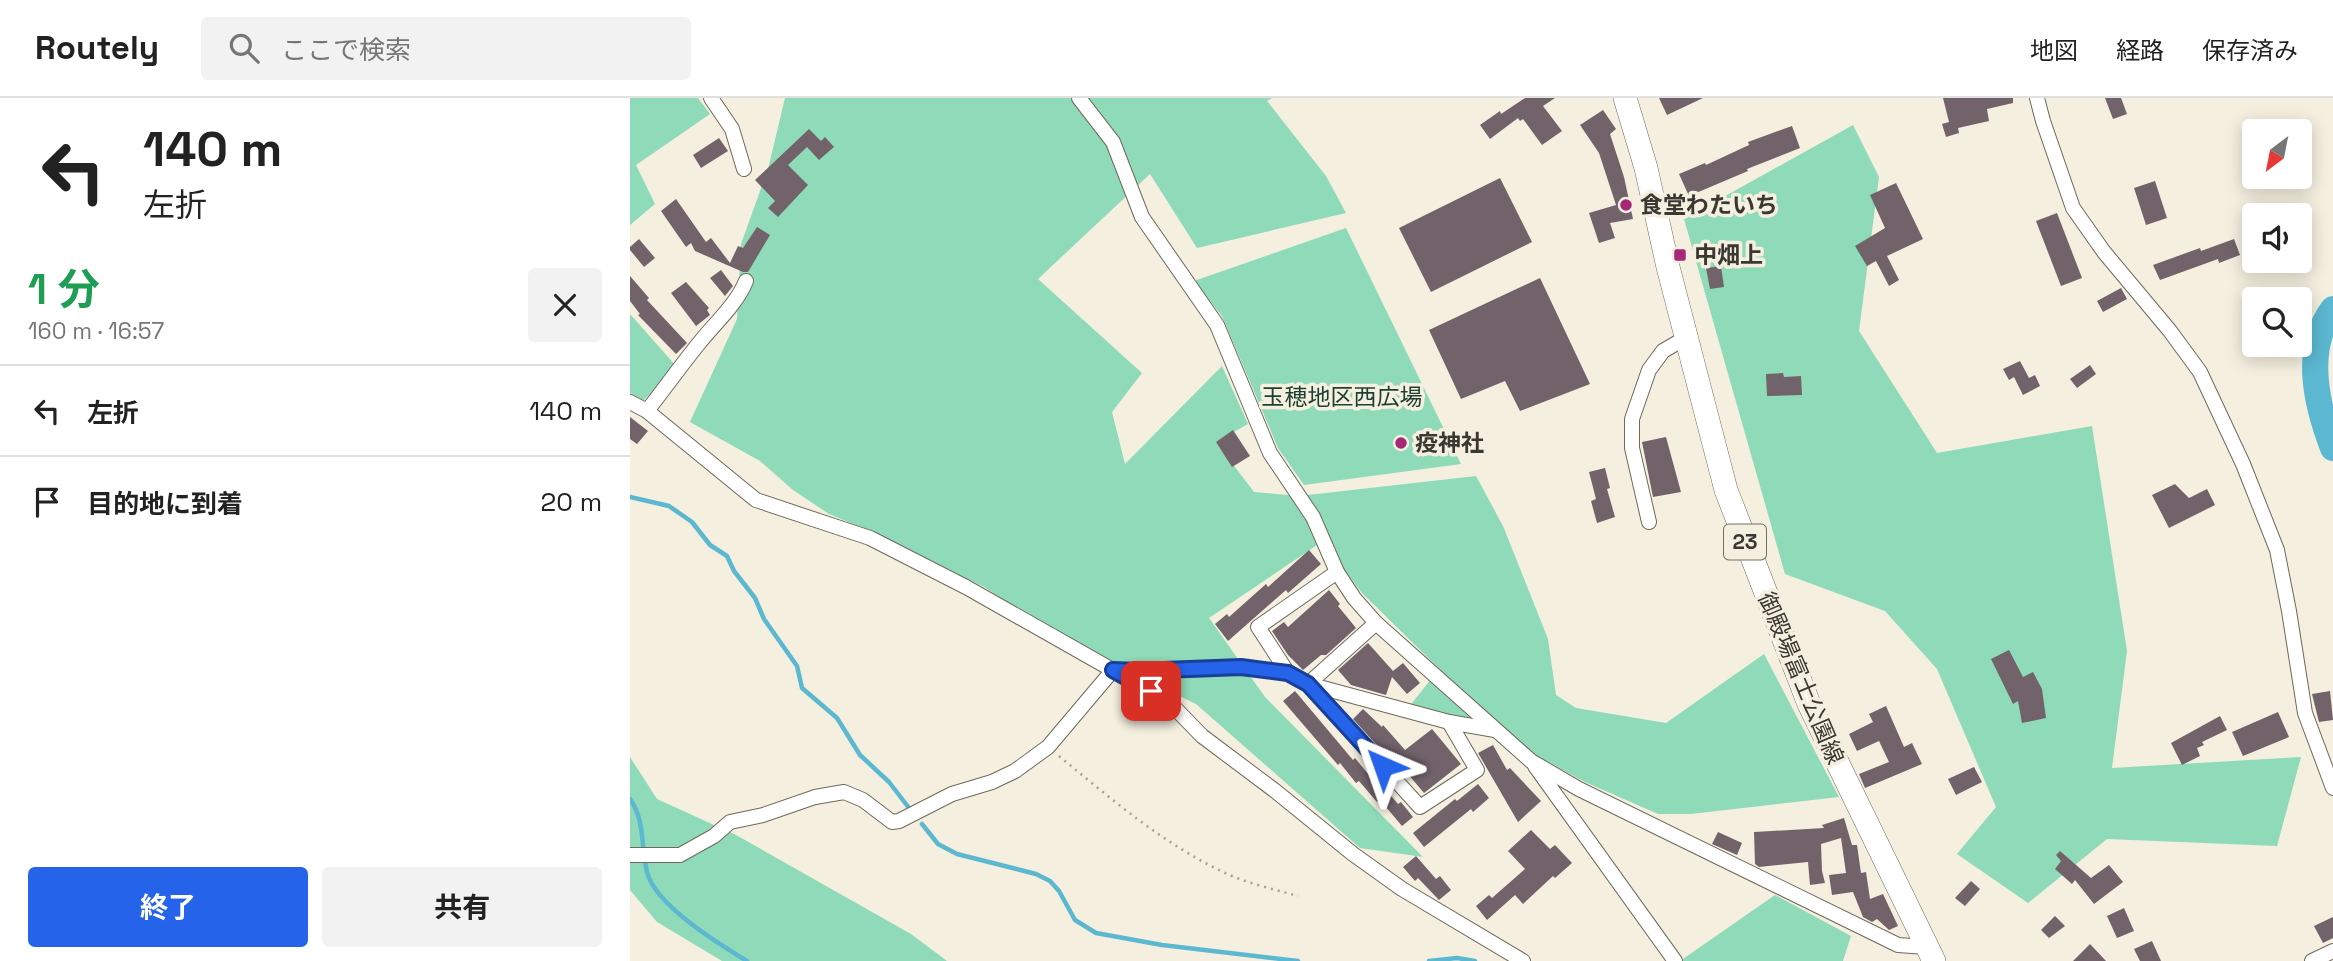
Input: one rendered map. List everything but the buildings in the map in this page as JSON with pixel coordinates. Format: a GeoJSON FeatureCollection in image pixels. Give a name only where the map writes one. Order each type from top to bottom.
{"type":"FeatureCollection","features":[{"type":"Feature","properties":{"kind":"main road","name":"御殿場富士公園線"},"geometry":{"type":"LineString","coordinates":[[1625,98],[1646,168],[1726,489],[1809,704],[1930,954]]}},
{"type":"Feature","properties":{"kind":"street"},"geometry":{"type":"LineString","coordinates":[[710,98],[732,129],[744,169]]}},
{"type":"Feature","properties":{"kind":"street"},"geometry":{"type":"LineString","coordinates":[[1079,98],[1113,142],[1142,217],[1217,325],[1270,453],[1313,517],[1337,572],[1354,598],[1376,623],[1531,761],[1579,789],[1898,945],[1930,954]]}},
{"type":"Feature","properties":{"kind":"street"},"geometry":{"type":"LineString","coordinates":[[2037,98],[2073,208],[2104,253],[2170,331],[2200,372],[2243,464],[2277,550],[2290,611],[2305,713],[2333,788]]}},
{"type":"Feature","properties":{"kind":"street"},"geometry":{"type":"LineString","coordinates":[[648,411],[726,313],[746,281]]}},
{"type":"Feature","properties":{"kind":"street"},"geometry":{"type":"LineString","coordinates":[[1650,522],[1632,447],[1632,419],[1649,370],[1662,351],[1687,337]]}},
{"type":"Feature","properties":{"kind":"street"},"geometry":{"type":"LineString","coordinates":[[630,402],[648,411],[756,500],[870,538],[966,587],[1170,702],[1202,736],[1362,861],[1402,889],[1523,961]]}},
{"type":"Feature","properties":{"kind":"street"},"geometry":{"type":"LineString","coordinates":[[1288,673],[1258,627],[1337,572]]}},
{"type":"Feature","properties":{"kind":"street"},"geometry":{"type":"LineString","coordinates":[[1308,684],[1376,623]]}},
{"type":"Feature","properties":{"kind":"street"},"geometry":{"type":"LineString","coordinates":[[1113,670],[1241,667],[1288,673],[1308,684],[1449,722],[1497,731]]}},
{"type":"Feature","properties":{"kind":"street"},"geometry":{"type":"LineString","coordinates":[[630,855],[680,855],[714,836],[730,822],[763,815],[815,797],[844,792],[863,800],[892,822],[899,821],[952,794],[992,782],[1015,771],[1048,747],[1113,670]]}},
{"type":"Feature","properties":{"kind":"street"},"geometry":{"type":"LineString","coordinates":[[1308,684],[1420,807],[1477,770],[1449,722]]}},
{"type":"Feature","properties":{"kind":"street"},"geometry":{"type":"LineString","coordinates":[[1531,761],[1675,961]]}},
{"type":"Feature","properties":{"kind":"street"},"geometry":{"type":"LineString","coordinates":[[2312,961],[2333,951]]}},
{"type":"Feature","properties":{"kind":"path"},"geometry":{"type":"LineString","coordinates":[[1048,747],[1144,825],[1193,856],[1224,873],[1298,896]]}},
{"type":"Feature","properties":{"kind":"green space"},"geometry":{"type":"Polygon","coordinates":[[[630,98],[698,98],[710,114],[636,165],[655,204],[630,225],[630,98]]]}},
{"type":"Feature","properties":{"kind":"green space"},"geometry":{"type":"Polygon","coordinates":[[[785,98],[1272,98],[1267,101],[1326,176],[1346,213],[1197,248],[1150,174],[1038,279],[1142,373],[1112,412],[1125,464],[1222,366],[1248,424],[1216,442],[1254,492],[1299,496],[1476,476],[1503,526],[1548,639],[1556,695],[1576,708],[1666,723],[1764,654],[1839,797],[1691,814],[1658,814],[1585,782],[1517,745],[1361,592],[1323,541],[1209,618],[1265,697],[1423,857],[1360,848],[1196,704],[1069,642],[984,587],[875,533],[829,514],[793,490],[760,461],[690,422],[737,319],[741,244],[768,169],[785,98]]]}},
{"type":"Feature","properties":{"kind":"green space"},"geometry":{"type":"Polygon","coordinates":[[[1853,125],[1879,177],[1859,331],[1937,453],[2092,426],[2127,651],[2112,768],[2301,757],[2277,846],[2107,839],[2028,903],[1957,854],[1996,807],[1937,669],[1885,611],[1785,574],[1684,219],[1853,125]]]}},
{"type":"Feature","properties":{"kind":"green space","name":"玉穂地区西広場"},"geometry":{"type":"Polygon","coordinates":[[[1346,228],[1461,464],[1304,485],[1278,448],[1222,316],[1194,281],[1346,228]]]}},
{"type":"Feature","properties":{"kind":"green space"},"geometry":{"type":"Polygon","coordinates":[[[630,314],[676,366],[643,401],[630,393],[630,314]]]}},
{"type":"Feature","properties":{"kind":"green space"},"geometry":{"type":"Polygon","coordinates":[[[1432,678],[1488,726],[1408,708],[1432,678]]]}},
{"type":"Feature","properties":{"kind":"green space"},"geometry":{"type":"Polygon","coordinates":[[[630,757],[657,799],[736,835],[911,934],[947,961],[722,961],[657,922],[630,890],[630,757]]]}},
{"type":"Feature","properties":{"kind":"green space"},"geometry":{"type":"Polygon","coordinates":[[[1775,895],[1851,936],[1843,961],[1680,961],[1775,895]]]}},
{"type":"Feature","properties":{"kind":"waterway"},"geometry":{"type":"LineString","coordinates":[[2333,309],[2318,341],[2315,359],[2318,395],[2333,448]]}},
{"type":"Feature","properties":{"kind":"waterway"},"geometry":{"type":"LineString","coordinates":[[630,497],[669,506],[692,522],[710,545],[727,556],[734,571],[755,598],[764,619],[797,666],[802,688],[837,718],[860,755],[889,782],[909,808]]}},
{"type":"Feature","properties":{"kind":"waterway"},"geometry":{"type":"LineString","coordinates":[[630,799],[638,815],[645,863],[652,885],[675,910],[747,961]]}},
{"type":"Feature","properties":{"kind":"waterway"},"geometry":{"type":"LineString","coordinates":[[922,824],[938,844],[957,854],[1036,874],[1050,881],[1059,891],[1075,920],[1096,933],[1162,945],[1298,961]]}},
{"type":"Feature","properties":{"kind":"waterway"},"geometry":{"type":"LineString","coordinates":[[1429,961],[1457,958],[1475,961]]}},
{"type":"Feature","properties":{"kind":"place","name":"食堂わたいち"},"geometry":{"type":"Point","coordinates":[1626,205]}},
{"type":"Feature","properties":{"kind":"place","name":"中畑上"},"geometry":{"type":"Point","coordinates":[1680,255]}},
{"type":"Feature","properties":{"kind":"place","name":"疫神社"},"geometry":{"type":"Point","coordinates":[1401,443]}},
{"type":"Feature","properties":{"kind":"route"},"geometry":{"type":"LineString","coordinates":[[1151,691],[1113,670],[1241,667],[1288,673],[1308,684],[1383,766]]}}]}
